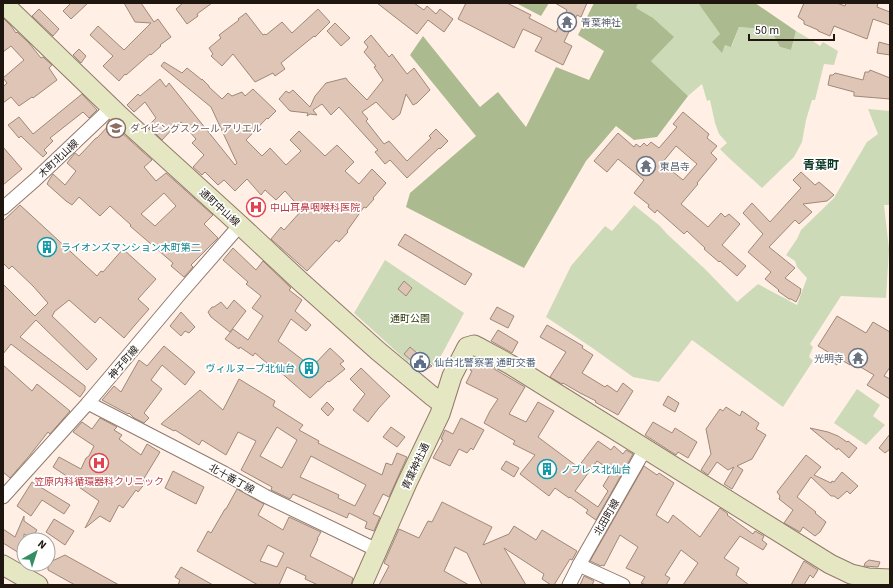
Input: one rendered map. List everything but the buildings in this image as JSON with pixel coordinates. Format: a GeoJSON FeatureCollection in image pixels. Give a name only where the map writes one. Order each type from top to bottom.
{"type":"FeatureCollection","features":[{"type":"Feature","properties":{"kind":"street","name":"通町中山線"},"geometry":{"type":"LineString","coordinates":[[4,6],[111,108],[338,316],[443,404]]}},
{"type":"Feature","properties":{"kind":"street","name":"木町北山線"},"geometry":{"type":"LineString","coordinates":[[3,208],[111,108]]}},
{"type":"Feature","properties":{"kind":"street","name":"神子町線"},"geometry":{"type":"LineString","coordinates":[[3,497],[88,403],[240,225]]}},
{"type":"Feature","properties":{"kind":"street","name":"青葉神社通"},"geometry":{"type":"LineString","coordinates":[[362,585],[407,483],[440,414],[452,376],[467,347],[474,345],[511,365],[645,449]]}},
{"type":"Feature","properties":{"kind":"street","name":"北十番丁線"},"geometry":{"type":"LineString","coordinates":[[88,403],[224,473],[265,496],[377,550]]}},
{"type":"Feature","properties":{"kind":"street","name":"北田町線"},"geometry":{"type":"LineString","coordinates":[[569,585],[645,449]]}},
{"type":"Feature","properties":{"kind":"street"},"geometry":{"type":"LineString","coordinates":[[645,449],[830,564],[851,574],[868,578],[890,579]]}},
{"type":"Feature","properties":{"kind":"street"},"geometry":{"type":"LineString","coordinates":[[3,565],[38,585]]}},
{"type":"Feature","properties":{"kind":"street"},"geometry":{"type":"LineString","coordinates":[[579,565],[624,585]]}},
{"type":"Feature","properties":{"kind":"green space"},"geometry":{"type":"Polygon","coordinates":[[[516,3],[549,3],[541,16],[516,3]]]}},
{"type":"Feature","properties":{"kind":"green space"},"geometry":{"type":"Polygon","coordinates":[[[594,3],[638,3],[636,8],[653,18],[674,37],[651,61],[688,96],[657,137],[634,140],[616,126],[586,161],[524,268],[406,207],[410,193],[476,136],[410,55],[423,36],[480,107],[498,92],[526,127],[556,67],[589,80],[604,51],[578,35],[594,3]]]}},
{"type":"Feature","properties":{"kind":"green space"},"geometry":{"type":"Polygon","coordinates":[[[638,3],[698,3],[720,34],[722,52],[725,45],[732,46],[739,27],[762,29],[774,36],[780,47],[791,50],[796,31],[820,46],[823,42],[838,51],[834,65],[824,64],[815,100],[812,100],[806,120],[802,142],[794,157],[762,188],[720,149],[727,143],[719,134],[710,100],[707,101],[702,84],[688,96],[651,61],[635,8],[638,3]]]}},
{"type":"Feature","properties":{"kind":"green space"},"geometry":{"type":"Polygon","coordinates":[[[698,3],[755,3],[796,31],[791,50],[780,47],[774,36],[762,29],[739,27],[731,47],[725,45],[722,53],[712,42],[720,34],[698,3]]]}},
{"type":"Feature","properties":{"kind":"green space"},"geometry":{"type":"Polygon","coordinates":[[[868,109],[890,111],[890,205],[884,205],[889,249],[886,298],[841,296],[810,344],[813,347],[809,357],[813,361],[783,407],[692,340],[659,382],[633,377],[546,317],[571,266],[605,226],[612,231],[634,205],[660,226],[737,302],[758,284],[797,305],[807,278],[797,267],[795,261],[786,255],[797,239],[801,230],[834,198],[867,142],[878,134],[868,109]]]}},
{"type":"Feature","properties":{"kind":"green space","name":"通町公園"},"geometry":{"type":"Polygon","coordinates":[[[385,260],[464,313],[435,367],[417,351],[408,362],[354,313],[385,260]]]}},
{"type":"Feature","properties":{"kind":"green space"},"geometry":{"type":"Polygon","coordinates":[[[857,389],[880,405],[873,416],[885,425],[866,445],[834,423],[857,389]]]}},
{"type":"Feature","properties":{"kind":"place","name":"青葉神社"},"geometry":{"type":"Point","coordinates":[567,22]}},
{"type":"Feature","properties":{"kind":"place","name":"ダイビングスクール アリエル"},"geometry":{"type":"Point","coordinates":[116,128]}},
{"type":"Feature","properties":{"kind":"place","name":"東昌寺"},"geometry":{"type":"Point","coordinates":[646,166]}},
{"type":"Feature","properties":{"kind":"place","name":"中山耳鼻咽喉科医院"},"geometry":{"type":"Point","coordinates":[256,207]}},
{"type":"Feature","properties":{"kind":"place","name":"ライオンズマンション木町第二"},"geometry":{"type":"Point","coordinates":[47,247]}},
{"type":"Feature","properties":{"kind":"place","name":"光明寺"},"geometry":{"type":"Point","coordinates":[858,358]}},
{"type":"Feature","properties":{"kind":"place","name":"仙台北警察署 通町交番"},"geometry":{"type":"Point","coordinates":[420,362]}},
{"type":"Feature","properties":{"kind":"place","name":"ヴィルヌーブ北仙台"},"geometry":{"type":"Point","coordinates":[309,368]}},
{"type":"Feature","properties":{"kind":"place","name":"笠原内科循環器科クリニック"},"geometry":{"type":"Point","coordinates":[99,463]}},
{"type":"Feature","properties":{"kind":"place","name":"ノブレス北仙台"},"geometry":{"type":"Point","coordinates":[547,469]}},
{"type":"Feature","properties":{"kind":"district","name":"青葉町"},"geometry":{"type":"Point","coordinates":[821,165]}}]}
